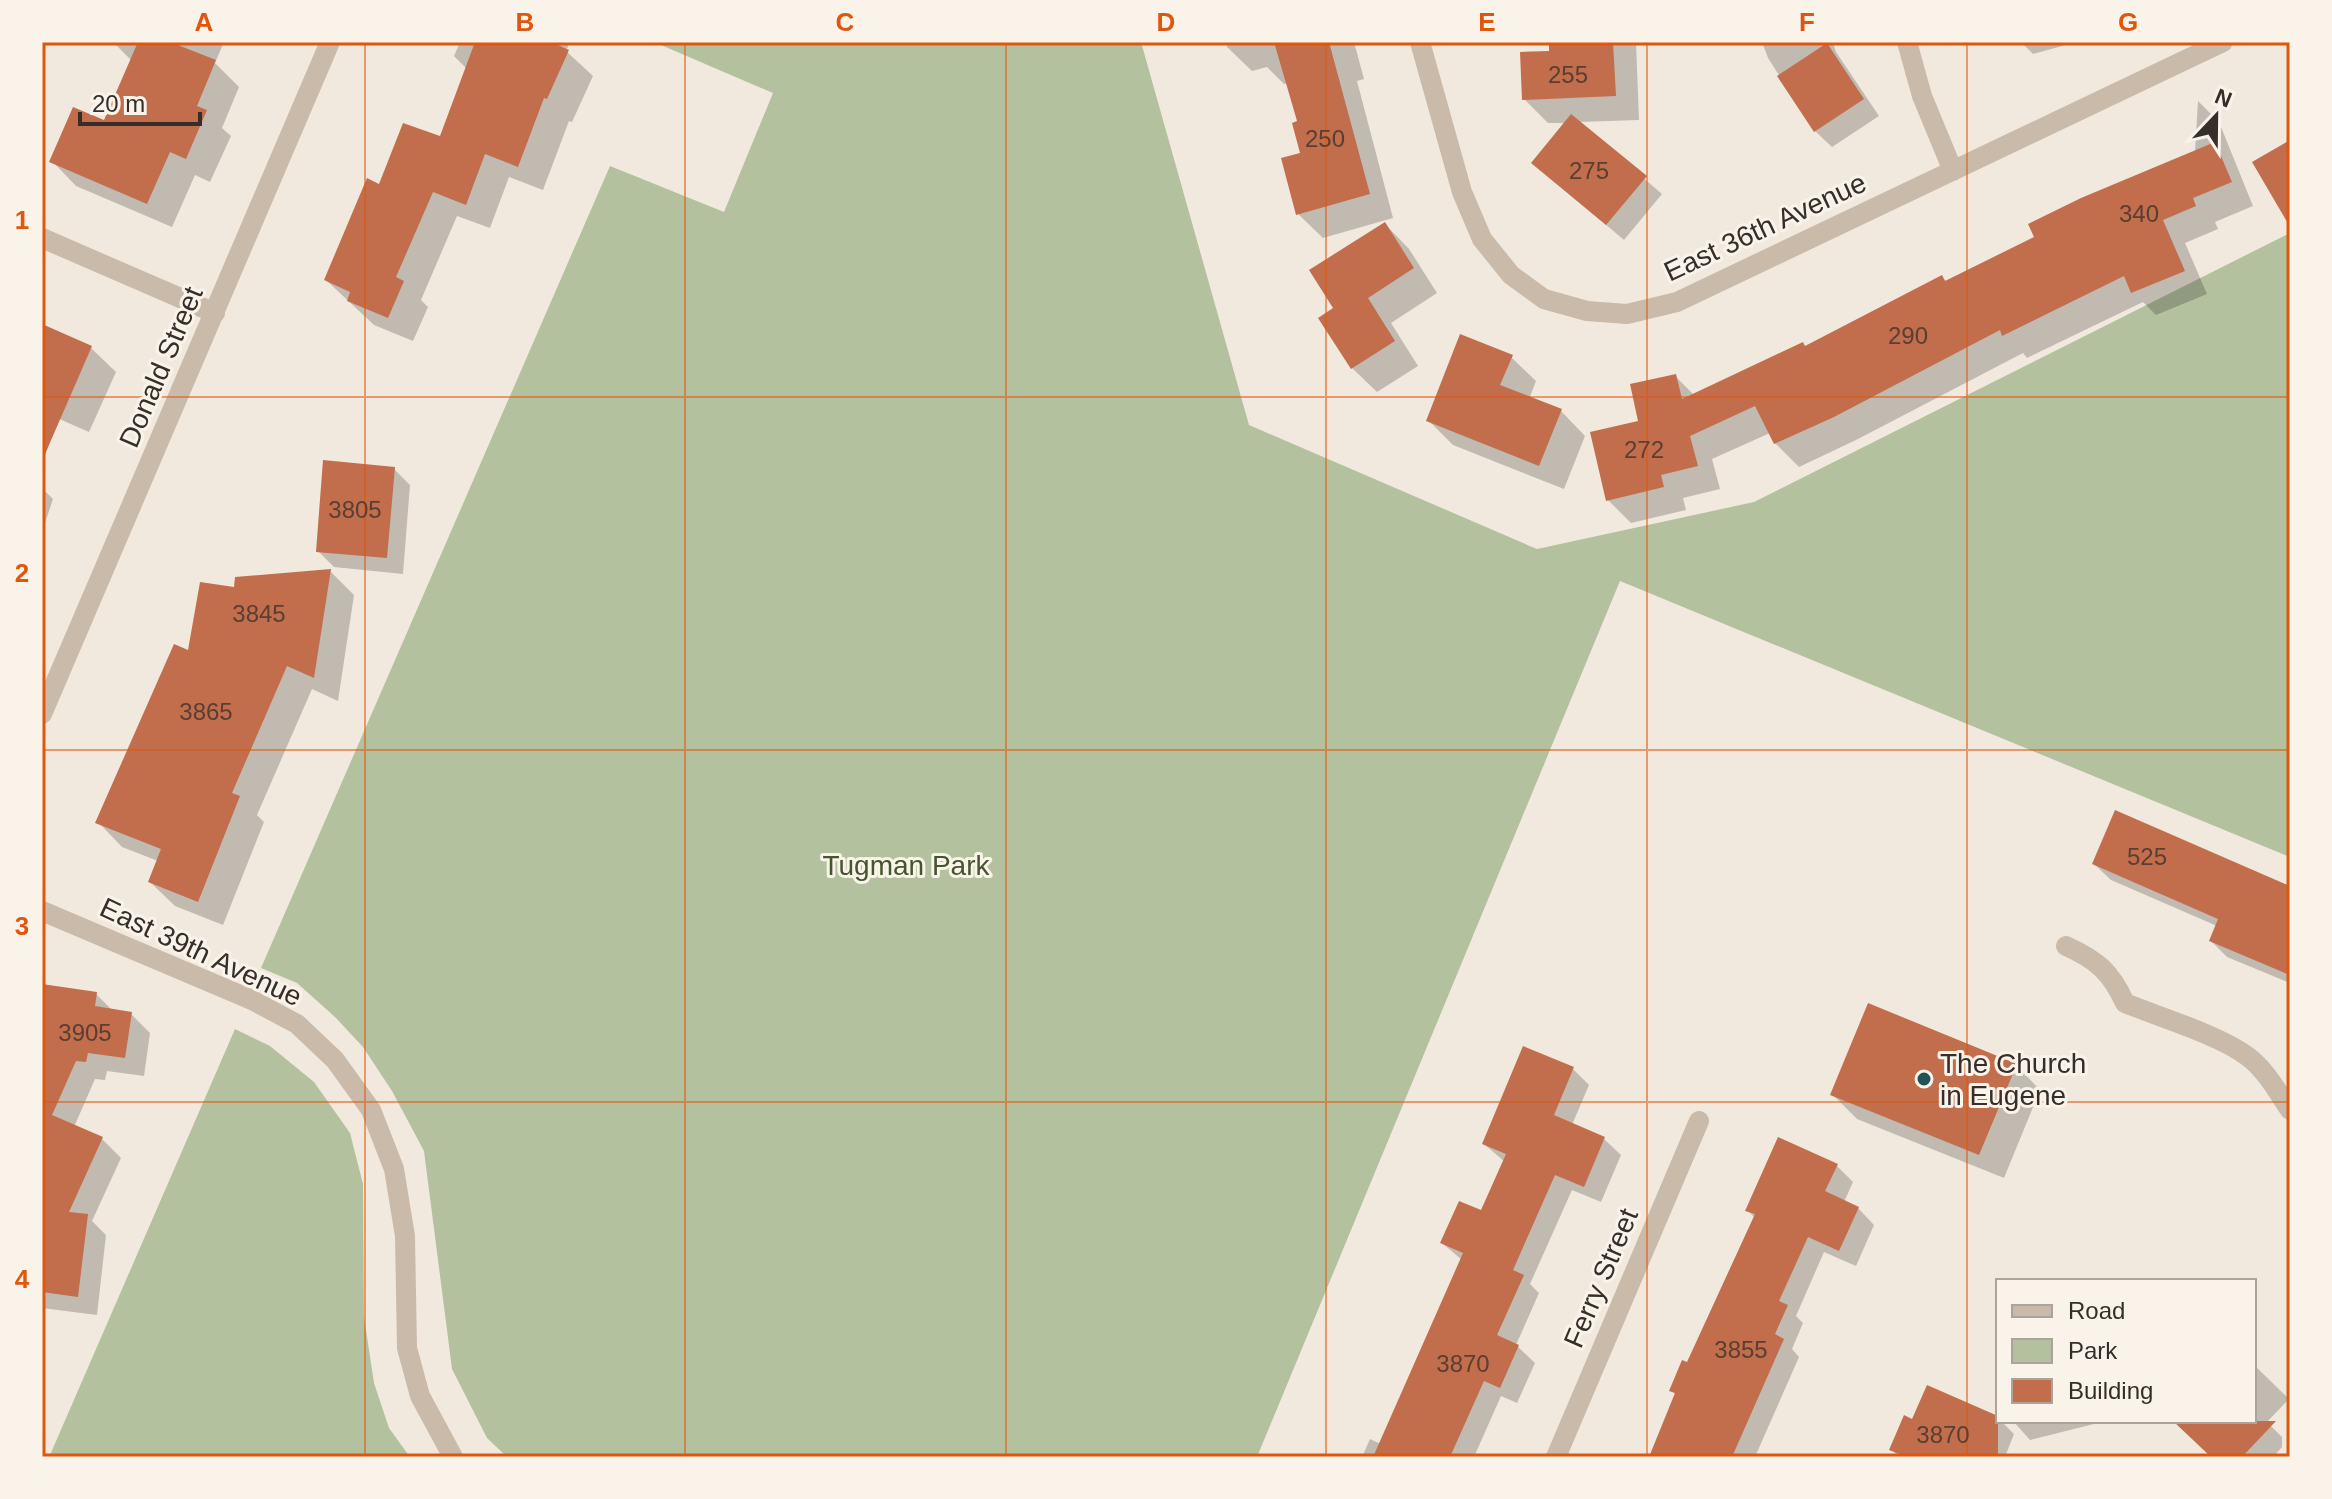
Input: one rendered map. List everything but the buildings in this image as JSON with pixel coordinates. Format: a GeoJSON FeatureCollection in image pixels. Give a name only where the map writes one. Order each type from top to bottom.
{"type":"FeatureCollection","features":[{"type":"Feature","properties":{"kind":"street","name":"Donald Street"},"geometry":{"type":"LineString","coordinates":[[42,714],[330,42]]}},
{"type":"Feature","properties":{"kind":"street","name":"East 36th Avenue"},"geometry":{"type":"LineString","coordinates":[[1420,42],[1462,192],[1482,239],[1511,275],[1544,299],[1587,311],[1627,314],[1677,302],[2223,42]]}},
{"type":"Feature","properties":{"kind":"street"},"geometry":{"type":"LineString","coordinates":[[1907,42],[1922,96],[1953,171]]}},
{"type":"Feature","properties":{"kind":"street"},"geometry":{"type":"LineString","coordinates":[[42,238],[215,313]]}},
{"type":"Feature","properties":{"kind":"street","name":"East 39th Avenue"},"geometry":{"type":"LineString","coordinates":[[42,911],[252,1000],[297,1024],[335,1060],[371,1110],[394,1169],[405,1236],[407,1348],[420,1396],[453,1457]]}},
{"type":"Feature","properties":{"kind":"street"},"geometry":{"type":"LineString","coordinates":[[2066,946],[2090,957],[2105,970],[2125,1003],[2247,1056],[2265,1073],[2290,1110]]}},
{"type":"Feature","properties":{"kind":"street","name":"Ferry Street"},"geometry":{"type":"LineString","coordinates":[[1556,1457],[1699,1121]]}},
{"type":"Feature","properties":{"kind":"green space","name":"Tugman Park"},"geometry":{"type":"Polygon","coordinates":[[[662,42],[1141,42],[1249,425],[1537,549],[1754,502],[2290,233],[2290,857],[1620,581],[1257,1457],[507,1457],[487,1438],[452,1369],[424,1151],[392,1091],[363,1047],[297,983],[261,968],[610,166],[724,212],[773,93],[661,45],[662,42]]]}},
{"type":"Feature","properties":{"kind":"green space"},"geometry":{"type":"Polygon","coordinates":[[[235,1029],[270,1046],[314,1082],[350,1133],[363,1184],[364,1317],[374,1383],[389,1428],[410,1457],[42,1457],[50,1455],[235,1029]]]}},
{"type":"Feature","properties":{"kind":"place","name":"The Church in Eugene"},"geometry":{"type":"Point","coordinates":[1924,1079]}}]}
